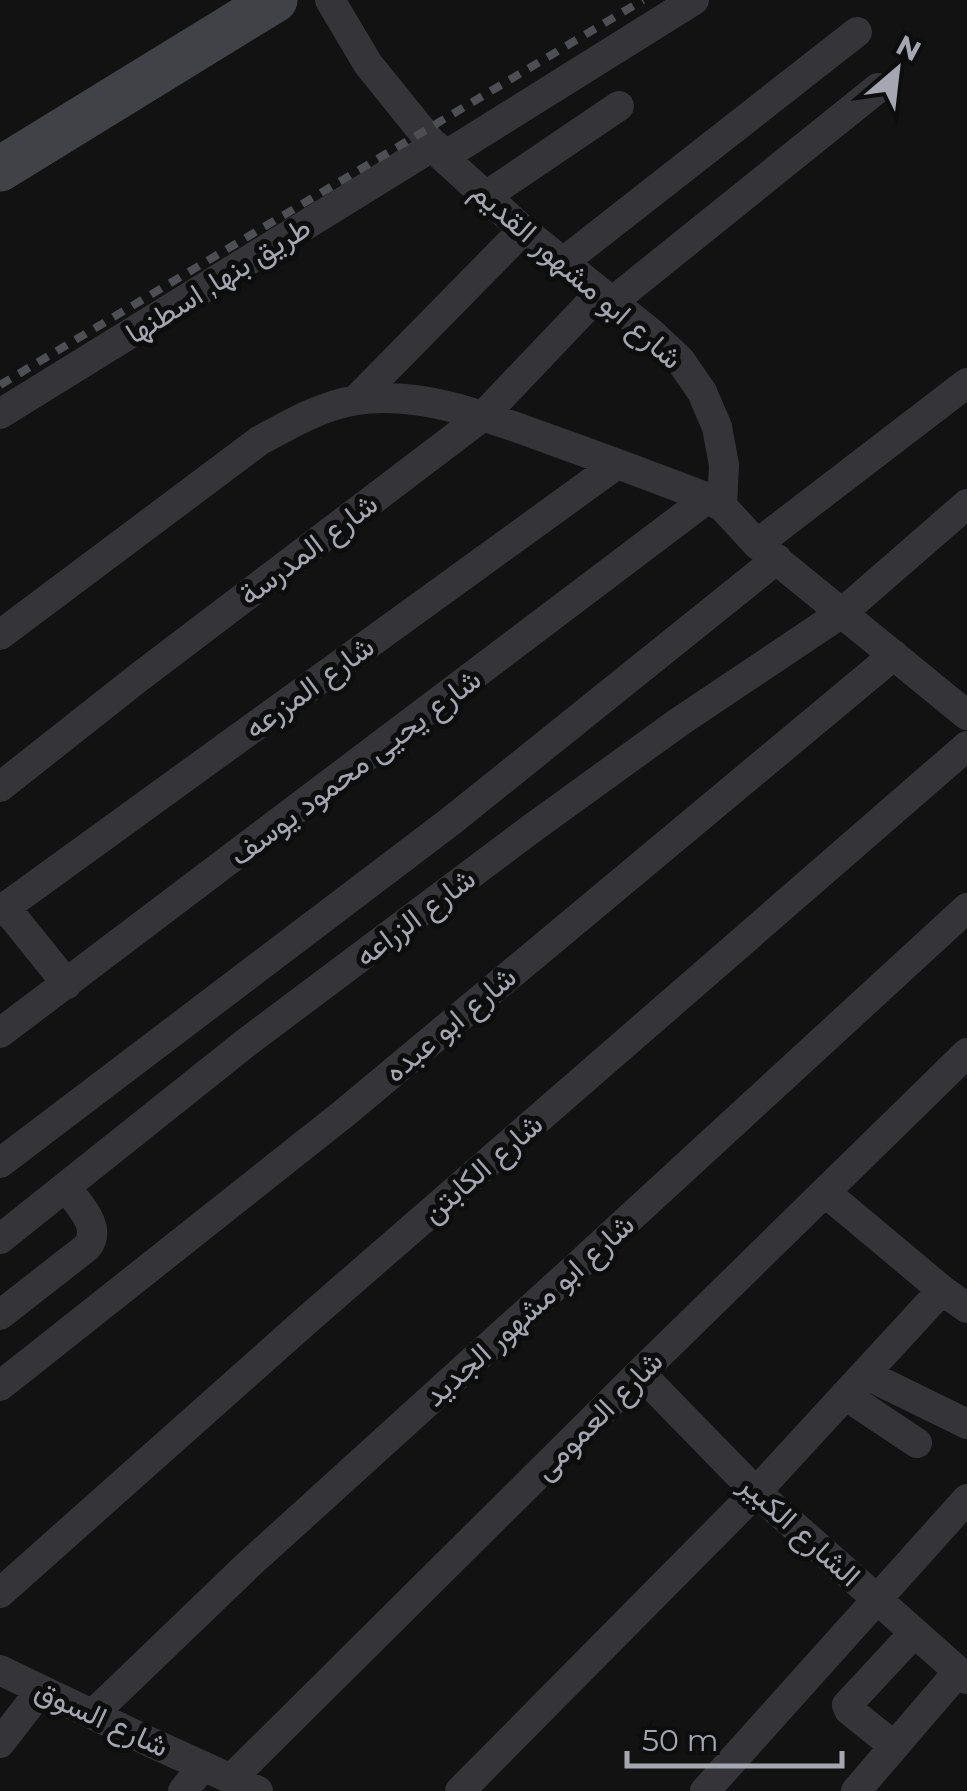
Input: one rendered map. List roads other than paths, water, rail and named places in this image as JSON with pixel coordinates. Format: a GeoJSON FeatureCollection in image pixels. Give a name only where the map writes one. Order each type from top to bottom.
{"type":"FeatureCollection","features":[{"type":"Feature","properties":{"kind":"main road"},"geometry":{"type":"LineString","coordinates":[[0,169],[274,0]]}},
{"type":"Feature","properties":{"kind":"street","name":"طريق بنها, اسطنها"},"geometry":{"type":"LineString","coordinates":[[0,414],[694,0]]}},
{"type":"Feature","properties":{"kind":"street","name":"شارع ابو مشهور القديم"},"geometry":{"type":"LineString","coordinates":[[332,3],[368,64],[439,151],[523,230],[680,360],[702,392],[717,427],[724,465],[715,502]]}},
{"type":"Feature","properties":{"kind":"street"},"geometry":{"type":"LineString","coordinates":[[562,263],[856,32]]}},
{"type":"Feature","properties":{"kind":"street","name":"شارع المدرسة"},"geometry":{"type":"LineString","coordinates":[[0,787],[483,416],[606,298],[878,88]]}},
{"type":"Feature","properties":{"kind":"street"},"geometry":{"type":"LineString","coordinates":[[486,196],[618,106]]}},
{"type":"Feature","properties":{"kind":"street"},"geometry":{"type":"LineString","coordinates":[[356,400],[523,230]]}},
{"type":"Feature","properties":{"kind":"street","name":"شارع الزراعه"},"geometry":{"type":"LineString","coordinates":[[0,1163],[416,848],[967,383]]}},
{"type":"Feature","properties":{"kind":"street"},"geometry":{"type":"LineString","coordinates":[[0,635],[258,441],[305,415],[356,400],[399,399],[483,416],[715,502],[767,552],[967,716]]}},
{"type":"Feature","properties":{"kind":"street","name":"شارع المزرعه"},"geometry":{"type":"LineString","coordinates":[[3,909],[617,464]]}},
{"type":"Feature","properties":{"kind":"street","name":"شارع يحيى محمود يوسف"},"geometry":{"type":"LineString","coordinates":[[0,1033],[715,502]]}},
{"type":"Feature","properties":{"kind":"street","name":"شارع الزراعه"},"geometry":{"type":"LineString","coordinates":[[0,1239],[247,1042],[449,891],[679,722],[843,612],[967,504]]}},
{"type":"Feature","properties":{"kind":"street","name":"شارع ابو عبده"},"geometry":{"type":"LineString","coordinates":[[0,1386],[342,1115],[894,655]]}},
{"type":"Feature","properties":{"kind":"street","name":"شارع الكابتن"},"geometry":{"type":"LineString","coordinates":[[0,1593],[323,1306],[967,746]]}},
{"type":"Feature","properties":{"kind":"street"},"geometry":{"type":"LineString","coordinates":[[416,848],[449,891]]}},
{"type":"Feature","properties":{"kind":"street","name":"شارع ابو مشهور الجديد"},"geometry":{"type":"LineString","coordinates":[[94,1714],[247,1566],[967,908]]}},
{"type":"Feature","properties":{"kind":"street"},"geometry":{"type":"LineString","coordinates":[[3,909],[67,984]]}},
{"type":"Feature","properties":{"kind":"street","name":"شارع العمومى"},"geometry":{"type":"LineString","coordinates":[[245,1785],[640,1372],[967,1053]]}},
{"type":"Feature","properties":{"kind":"street"},"geometry":{"type":"LineString","coordinates":[[0,1314],[87,1248],[92,1240],[89,1219],[66,1186]]}},
{"type":"Feature","properties":{"kind":"street"},"geometry":{"type":"LineString","coordinates":[[825,1192],[967,1308]]}},
{"type":"Feature","properties":{"kind":"street"},"geometry":{"type":"LineString","coordinates":[[460,1791],[756,1492],[942,1290]]}},
{"type":"Feature","properties":{"kind":"street","name":"الشارع الكبير"},"geometry":{"type":"LineString","coordinates":[[640,1372],[756,1492],[963,1675]]}},
{"type":"Feature","properties":{"kind":"street"},"geometry":{"type":"LineString","coordinates":[[855,1384],[967,1424]]}},
{"type":"Feature","properties":{"kind":"street"},"geometry":{"type":"LineString","coordinates":[[855,1384],[918,1443]]}},
{"type":"Feature","properties":{"kind":"street"},"geometry":{"type":"LineString","coordinates":[[706,1791],[967,1499]]}},
{"type":"Feature","properties":{"kind":"street"},"geometry":{"type":"LineString","coordinates":[[894,1746],[847,1706],[914,1633]]}},
{"type":"Feature","properties":{"kind":"street","name":"شارع السوق"},"geometry":{"type":"LineString","coordinates":[[0,1670],[245,1785]]}},
{"type":"Feature","properties":{"kind":"street"},"geometry":{"type":"LineString","coordinates":[[863,1788],[894,1746],[963,1675]]}},
{"type":"Feature","properties":{"kind":"street"},"geometry":{"type":"LineString","coordinates":[[0,1743],[41,1690]]}},
{"type":"Feature","properties":{"kind":"street"},"geometry":{"type":"LineString","coordinates":[[183,1791],[203,1766]]}},
{"type":"Feature","properties":{"kind":"railway"},"geometry":{"type":"LineString","coordinates":[[0,385],[643,0]]}}]}
